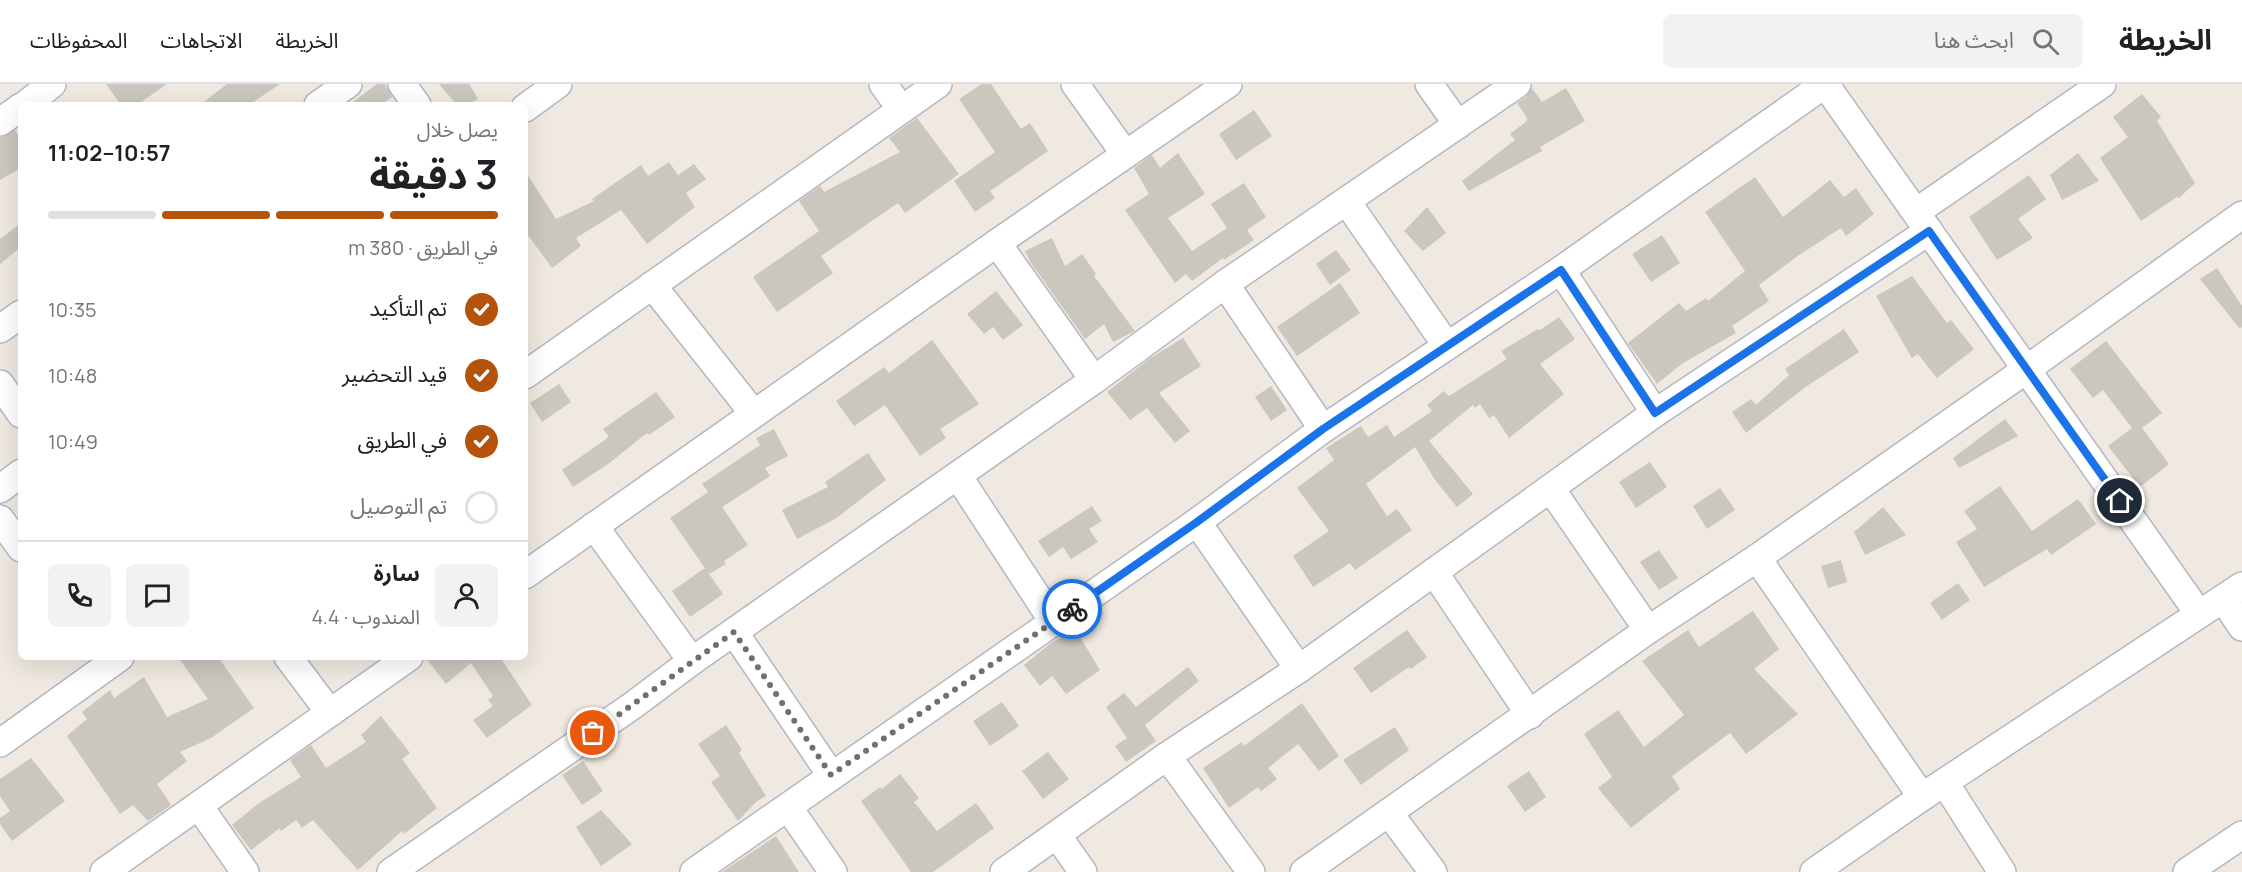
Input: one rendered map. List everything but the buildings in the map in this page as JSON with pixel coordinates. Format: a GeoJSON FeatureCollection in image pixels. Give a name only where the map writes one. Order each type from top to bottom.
{"type":"FeatureCollection","features":[{"type":"Feature","properties":{"kind":"street"},"geometry":{"type":"LineString","coordinates":[[28,102],[52,84]]}},
{"type":"Feature","properties":{"kind":"street"},"geometry":{"type":"LineString","coordinates":[[322,102],[348,84]]}},
{"type":"Feature","properties":{"kind":"street"},"geometry":{"type":"LineString","coordinates":[[402,84],[415,102]]}},
{"type":"Feature","properties":{"kind":"street"},"geometry":{"type":"LineString","coordinates":[[528,106],[558,84]]}},
{"type":"Feature","properties":{"kind":"street"},"geometry":{"type":"LineString","coordinates":[[883,84],[901,109]]}},
{"type":"Feature","properties":{"kind":"street"},"geometry":{"type":"LineString","coordinates":[[528,373],[938,84]]}},
{"type":"Feature","properties":{"kind":"street"},"geometry":{"type":"LineString","coordinates":[[1075,84],[1125,154]]}},
{"type":"Feature","properties":{"kind":"street"},"geometry":{"type":"LineString","coordinates":[[528,573],[996,243],[1228,84]]}},
{"type":"Feature","properties":{"kind":"street"},"geometry":{"type":"LineString","coordinates":[[1429,84],[1458,125]]}},
{"type":"Feature","properties":{"kind":"street"},"geometry":{"type":"LineString","coordinates":[[391,872],[421,864],[692,661],[1094,380],[1224,284],[1517,84]]}},
{"type":"Feature","properties":{"kind":"street"},"geometry":{"type":"LineString","coordinates":[[694,872],[1197,522],[1323,429],[1561,270],[1825,84],[2199,614]]}},
{"type":"Feature","properties":{"kind":"street"},"geometry":{"type":"LineString","coordinates":[[1004,872],[1167,756],[1299,669],[1551,489],[1922,221],[2102,84]]}},
{"type":"Feature","properties":{"kind":"street"},"geometry":{"type":"LineString","coordinates":[[0,122],[18,109]]}},
{"type":"Feature","properties":{"kind":"street"},"geometry":{"type":"LineString","coordinates":[[1347,202],[1447,346]]}},
{"type":"Feature","properties":{"kind":"street"},"geometry":{"type":"LineString","coordinates":[[1304,872],[1648,630],[1757,558],[2027,369],[2242,215]]}},
{"type":"Feature","properties":{"kind":"street"},"geometry":{"type":"LineString","coordinates":[[996,243],[1094,380]]}},
{"type":"Feature","properties":{"kind":"street"},"geometry":{"type":"LineString","coordinates":[[1561,270],[1655,413]]}},
{"type":"Feature","properties":{"kind":"street"},"geometry":{"type":"LineString","coordinates":[[1224,284],[1323,429]]}},
{"type":"Feature","properties":{"kind":"street"},"geometry":{"type":"LineString","coordinates":[[652,285],[754,414]]}},
{"type":"Feature","properties":{"kind":"street"},"geometry":{"type":"LineString","coordinates":[[0,329],[18,316]]}},
{"type":"Feature","properties":{"kind":"street"},"geometry":{"type":"LineString","coordinates":[[0,384],[18,410]]}},
{"type":"Feature","properties":{"kind":"street"},"geometry":{"type":"LineString","coordinates":[[0,489],[18,475]]}},
{"type":"Feature","properties":{"kind":"street"},"geometry":{"type":"LineString","coordinates":[[958,476],[1053,621]]}},
{"type":"Feature","properties":{"kind":"street"},"geometry":{"type":"LineString","coordinates":[[1551,489],[1648,630]]}},
{"type":"Feature","properties":{"kind":"street"},"geometry":{"type":"LineString","coordinates":[[0,519],[18,544]]}},
{"type":"Feature","properties":{"kind":"street"},"geometry":{"type":"LineString","coordinates":[[1197,522],[1299,669]]}},
{"type":"Feature","properties":{"kind":"street"},"geometry":{"type":"LineString","coordinates":[[594,526],[692,661]]}},
{"type":"Feature","properties":{"kind":"street"},"geometry":{"type":"LineString","coordinates":[[1757,558],[1922,797]]}},
{"type":"Feature","properties":{"kind":"street"},"geometry":{"type":"LineString","coordinates":[[1434,572],[1530,715]]}},
{"type":"Feature","properties":{"kind":"street"},"geometry":{"type":"LineString","coordinates":[[1814,872],[1922,797],[2232,592],[2242,627]]}},
{"type":"Feature","properties":{"kind":"street"},"geometry":{"type":"LineString","coordinates":[[734,632],[831,775]]}},
{"type":"Feature","properties":{"kind":"street"},"geometry":{"type":"LineString","coordinates":[[0,743],[110,660]]}},
{"type":"Feature","properties":{"kind":"street"},"geometry":{"type":"LineString","coordinates":[[290,660],[330,713]]}},
{"type":"Feature","properties":{"kind":"street"},"geometry":{"type":"LineString","coordinates":[[104,872],[405,660]]}},
{"type":"Feature","properties":{"kind":"street"},"geometry":{"type":"LineString","coordinates":[[1167,756],[1251,872]]}},
{"type":"Feature","properties":{"kind":"street"},"geometry":{"type":"LineString","coordinates":[[1945,783],[2002,872]]}},
{"type":"Feature","properties":{"kind":"street"},"geometry":{"type":"LineString","coordinates":[[199,806],[245,872]]}},
{"type":"Feature","properties":{"kind":"street"},"geometry":{"type":"LineString","coordinates":[[788,807],[833,872]]}},
{"type":"Feature","properties":{"kind":"street"},"geometry":{"type":"LineString","coordinates":[[1389,813],[1432,872]]}},
{"type":"Feature","properties":{"kind":"street"},"geometry":{"type":"LineString","coordinates":[[1057,835],[1083,872]]}},
{"type":"Feature","properties":{"kind":"street"},"geometry":{"type":"LineString","coordinates":[[2187,872],[2242,836]]}},
{"type":"Feature","properties":{"kind":"way so far"},"geometry":{"type":"LineString","coordinates":[[593,733],[734,632],[831,775],[1072,609]]}},
{"type":"Feature","properties":{"kind":"route"},"geometry":{"type":"LineString","coordinates":[[1072,609],[1197,522],[1323,429],[1561,270],[1655,413],[1929,231],[2120,501]]}}]}
